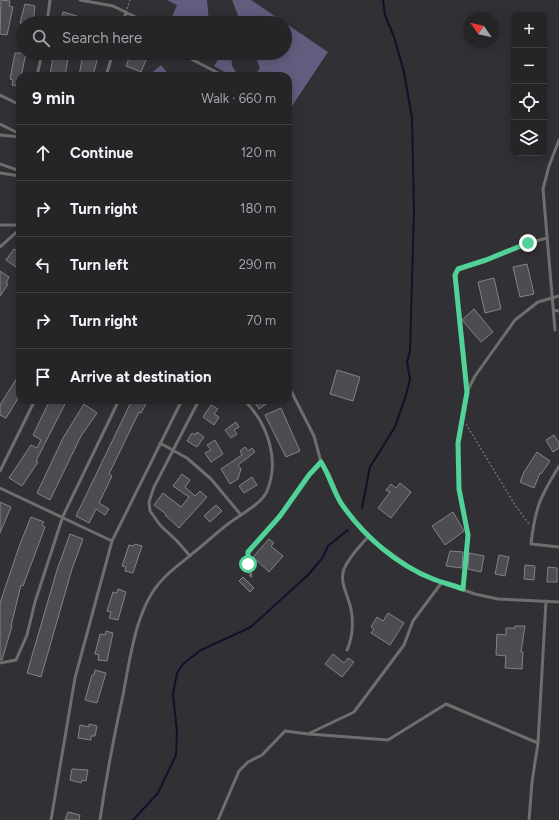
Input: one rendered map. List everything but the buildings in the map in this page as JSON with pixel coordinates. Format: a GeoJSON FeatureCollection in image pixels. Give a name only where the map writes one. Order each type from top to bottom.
{"type":"FeatureCollection","features":[{"type":"Feature","properties":{"kind":"lane"},"geometry":{"type":"LineString","coordinates":[[48,16],[50,0]]}},
{"type":"Feature","properties":{"kind":"lane"},"geometry":{"type":"LineString","coordinates":[[80,0],[113,6],[134,16]]}},
{"type":"Feature","properties":{"kind":"lane"},"geometry":{"type":"LineString","coordinates":[[125,16],[126,12]]}},
{"type":"Feature","properties":{"kind":"lane"},"geometry":{"type":"LineString","coordinates":[[38,72],[40,60]]}},
{"type":"Feature","properties":{"kind":"lane"},"geometry":{"type":"LineString","coordinates":[[107,72],[111,60]]}},
{"type":"Feature","properties":{"kind":"lane"},"geometry":{"type":"LineString","coordinates":[[193,60],[216,72]]}},
{"type":"Feature","properties":{"kind":"lane"},"geometry":{"type":"LineString","coordinates":[[0,95],[16,103]]}},
{"type":"Feature","properties":{"kind":"lane"},"geometry":{"type":"LineString","coordinates":[[0,124],[16,132]]}},
{"type":"Feature","properties":{"kind":"lane"},"geometry":{"type":"LineString","coordinates":[[0,135],[16,137]]}},
{"type":"Feature","properties":{"kind":"lane"},"geometry":{"type":"LineString","coordinates":[[555,330],[543,189],[549,166],[559,140]]}},
{"type":"Feature","properties":{"kind":"lane"},"geometry":{"type":"LineString","coordinates":[[0,164],[16,170]]}},
{"type":"Feature","properties":{"kind":"lane"},"geometry":{"type":"LineString","coordinates":[[0,173],[16,175]]}},
{"type":"Feature","properties":{"kind":"lane"},"geometry":{"type":"LineString","coordinates":[[0,225],[16,225]]}},
{"type":"Feature","properties":{"kind":"lane"},"geometry":{"type":"LineString","coordinates":[[0,247],[16,233]]}},
{"type":"Feature","properties":{"kind":"lane"},"geometry":{"type":"LineString","coordinates":[[467,392],[457,310],[458,296],[455,275],[458,269],[486,260],[528,243],[547,238]]}},
{"type":"Feature","properties":{"kind":"lane"},"geometry":{"type":"LineString","coordinates":[[463,589],[468,535],[459,489],[458,443],[467,392],[475,376],[515,320],[538,302],[559,296]]}},
{"type":"Feature","properties":{"kind":"lane"},"geometry":{"type":"LineString","coordinates":[[553,310],[559,311]]}},
{"type":"Feature","properties":{"kind":"lane"},"geometry":{"type":"LineString","coordinates":[[292,394],[314,436],[321,462],[329,474],[342,505],[368,537],[410,567],[442,582],[475,594],[498,599],[559,602]]}},
{"type":"Feature","properties":{"kind":"lane"},"geometry":{"type":"LineString","coordinates":[[0,471],[33,404]]}},
{"type":"Feature","properties":{"kind":"lane"},"geometry":{"type":"LineString","coordinates":[[0,663],[16,660],[20,655],[27,635],[35,602],[63,516],[118,404]]}},
{"type":"Feature","properties":{"kind":"lane"},"geometry":{"type":"LineString","coordinates":[[51,820],[75,678],[112,541],[180,404]]}},
{"type":"Feature","properties":{"kind":"lane"},"geometry":{"type":"LineString","coordinates":[[190,556],[150,511],[149,502],[152,492],[172,450],[197,404]]}},
{"type":"Feature","properties":{"kind":"lane"},"geometry":{"type":"LineString","coordinates":[[100,820],[107,767],[142,615],[152,593],[163,579],[266,493],[272,477],[273,454],[263,425],[249,404]]}},
{"type":"Feature","properties":{"kind":"lane"},"geometry":{"type":"LineString","coordinates":[[160,443],[187,458],[211,479],[241,515]]}},
{"type":"Feature","properties":{"kind":"lane"},"geometry":{"type":"LineString","coordinates":[[251,576],[248,564],[248,552],[280,516],[309,475],[321,462]]}},
{"type":"Feature","properties":{"kind":"lane"},"geometry":{"type":"LineString","coordinates":[[559,466],[545,488],[536,508],[530,544],[559,547]]}},
{"type":"Feature","properties":{"kind":"lane"},"geometry":{"type":"LineString","coordinates":[[0,488],[63,516],[112,541]]}},
{"type":"Feature","properties":{"kind":"lane"},"geometry":{"type":"LineString","coordinates":[[347,650],[352,640],[351,617],[348,600],[343,588],[344,570],[356,551],[368,537]]}},
{"type":"Feature","properties":{"kind":"lane"},"geometry":{"type":"LineString","coordinates":[[308,734],[354,712],[404,645],[413,621],[442,582]]}},
{"type":"Feature","properties":{"kind":"lane"},"geometry":{"type":"LineString","coordinates":[[529,820],[532,782],[538,743],[546,601]]}},
{"type":"Feature","properties":{"kind":"lane"},"geometry":{"type":"LineString","coordinates":[[218,820],[239,772],[248,762],[262,755],[285,731],[388,740],[446,704],[538,743]]}},
{"type":"Feature","properties":{"kind":"path"},"geometry":{"type":"LineString","coordinates":[[126,12],[130,0]]}},
{"type":"Feature","properties":{"kind":"path"},"geometry":{"type":"LineString","coordinates":[[462,418],[515,505],[533,528]]}},
{"type":"Feature","properties":{"kind":"shaded area"},"geometry":{"type":"Polygon","coordinates":[[[167,0],[207,0],[208,16],[172,16],[177,5],[167,0]]]}},
{"type":"Feature","properties":{"kind":"shaded area"},"geometry":{"type":"Polygon","coordinates":[[[232,0],[251,0],[275,16],[238,16],[232,0]]]}},
{"type":"Feature","properties":{"kind":"shaded area"},"geometry":{"type":"Polygon","coordinates":[[[292,28],[328,52],[292,106],[292,72],[257,72],[260,68],[257,60],[292,60],[292,28]]]}},
{"type":"Feature","properties":{"kind":"shaded area"},"geometry":{"type":"Polygon","coordinates":[[[218,60],[232,60],[232,66],[236,72],[225,72],[214,66],[218,60]]]}},
{"type":"Feature","properties":{"kind":"shaded area"},"geometry":{"type":"Polygon","coordinates":[[[161,65],[167,72],[153,72],[161,65]]]}},
{"type":"Feature","properties":{"kind":"waterway"},"geometry":{"type":"LineString","coordinates":[[362,508],[370,467],[395,427],[410,379],[407,362],[410,351],[414,210],[412,118],[404,72],[394,37],[385,15],[383,0]]}},
{"type":"Feature","properties":{"kind":"waterway"},"geometry":{"type":"LineString","coordinates":[[133,820],[158,793],[176,755],[177,732],[173,694],[177,673],[183,664],[201,650],[251,627],[309,574],[323,557],[328,546],[348,530]]}},
{"type":"Feature","properties":{"kind":"route"},"geometry":{"type":"LineString","coordinates":[[248,564],[248,552],[280,516],[309,475],[321,462],[329,474],[342,505],[368,537],[410,567],[432,579],[463,589],[468,549],[468,535],[459,489],[458,443],[467,392],[457,310],[458,296],[455,275],[458,269],[486,260],[528,243]]}}]}
